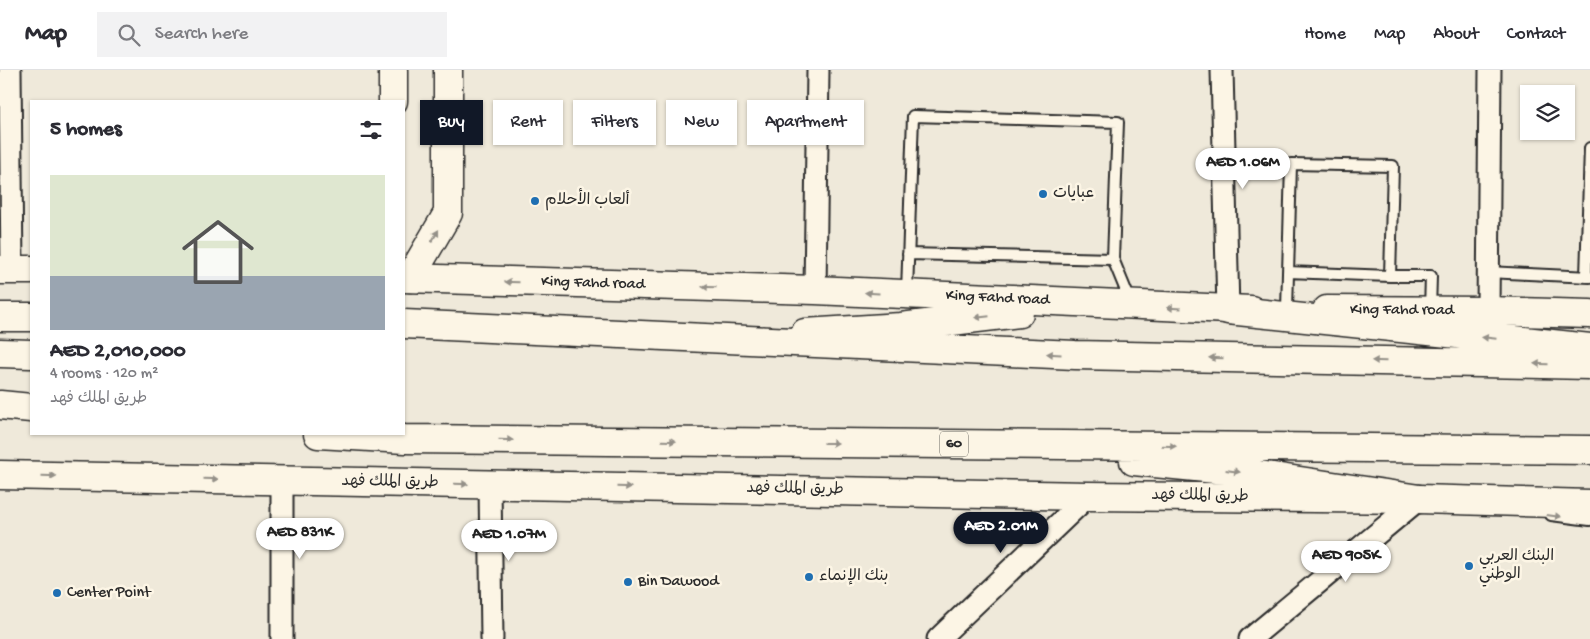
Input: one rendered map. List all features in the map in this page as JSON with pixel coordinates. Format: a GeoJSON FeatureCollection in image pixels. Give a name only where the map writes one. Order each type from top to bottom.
{"type":"FeatureCollection","features":[{"type":"Feature","properties":{"kind":"main road"},"geometry":{"type":"LineString","coordinates":[[392,100],[393,70]]}},
{"type":"Feature","properties":{"kind":"main road"},"geometry":{"type":"LineString","coordinates":[[406,271],[448,213],[448,70]]}},
{"type":"Feature","properties":{"kind":"main road","name":"King Fahd road"},"geometry":{"type":"LineString","coordinates":[[406,271],[1228,310],[1430,310],[1590,314]]}},
{"type":"Feature","properties":{"kind":"main road"},"geometry":{"type":"LineString","coordinates":[[717,338],[901,327],[1100,304]]}},
{"type":"Feature","properties":{"kind":"main road"},"geometry":{"type":"LineString","coordinates":[[1228,310],[1590,348]]}},
{"type":"Feature","properties":{"kind":"main road"},"geometry":{"type":"LineString","coordinates":[[0,317],[30,317]]}},
{"type":"Feature","properties":{"kind":"main road"},"geometry":{"type":"LineString","coordinates":[[405,324],[1075,355],[1590,365]]}},
{"type":"Feature","properties":{"kind":"main road"},"geometry":{"type":"LineString","coordinates":[[0,353],[30,354]]}},
{"type":"Feature","properties":{"kind":"main road"},"geometry":{"type":"LineString","coordinates":[[0,404],[30,408]]}},
{"type":"Feature","properties":{"kind":"main road"},"geometry":{"type":"LineString","coordinates":[[0,424],[30,425]]}},
{"type":"Feature","properties":{"kind":"main road","name":"60"},"geometry":{"type":"LineString","coordinates":[[335,435],[405,439],[1590,450]]}},
{"type":"Feature","properties":{"kind":"main road"},"geometry":{"type":"LineString","coordinates":[[958,444],[1226,470],[1419,499]]}},
{"type":"Feature","properties":{"kind":"main road","name":"طريق الملك فهد"},"geometry":{"type":"LineString","coordinates":[[0,475],[1088,496],[1419,499],[1590,504]]}},
{"type":"Feature","properties":{"kind":"street"},"geometry":{"type":"LineString","coordinates":[[10,70],[14,270]]}},
{"type":"Feature","properties":{"kind":"street"},"geometry":{"type":"LineString","coordinates":[[815,290],[818,70]]}},
{"type":"Feature","properties":{"kind":"street"},"geometry":{"type":"LineString","coordinates":[[1222,70],[1228,310]]}},
{"type":"Feature","properties":{"kind":"street"},"geometry":{"type":"LineString","coordinates":[[1488,311],[1490,70]]}},
{"type":"Feature","properties":{"kind":"street"},"geometry":{"type":"LineString","coordinates":[[282,481],[282,639]]}},
{"type":"Feature","properties":{"kind":"street"},"geometry":{"type":"LineString","coordinates":[[490,485],[492,639]]}},
{"type":"Feature","properties":{"kind":"street"},"geometry":{"type":"LineString","coordinates":[[938,639],[1088,496]]}},
{"type":"Feature","properties":{"kind":"street"},"geometry":{"type":"LineString","coordinates":[[1250,639],[1419,499]]}},
{"type":"Feature","properties":{"kind":"lane"},"geometry":{"type":"LineString","coordinates":[[906,295],[913,116],[1118,122],[1113,259],[1133,306]]}},
{"type":"Feature","properties":{"kind":"lane"},"geometry":{"type":"LineString","coordinates":[[1488,272],[1588,277],[1590,148]]}},
{"type":"Feature","properties":{"kind":"lane"},"geometry":{"type":"LineString","coordinates":[[1287,310],[1291,164],[1393,166],[1390,276]]}},
{"type":"Feature","properties":{"kind":"lane"},"geometry":{"type":"LineString","coordinates":[[908,254],[1113,259]]}},
{"type":"Feature","properties":{"kind":"lane"},"geometry":{"type":"LineString","coordinates":[[1288,272],[1431,276],[1430,310]]}},
{"type":"Feature","properties":{"kind":"lane"},"geometry":{"type":"LineString","coordinates":[[1419,499],[1590,520]]}},
{"type":"Feature","properties":{"kind":"place","name":"عبايات"},"geometry":{"type":"Point","coordinates":[1043,194]}},
{"type":"Feature","properties":{"kind":"place","name":"ألعاب الأحلام"},"geometry":{"type":"Point","coordinates":[535,201]}},
{"type":"Feature","properties":{"kind":"place","name":"البنك العربي الوطني"},"geometry":{"type":"Point","coordinates":[1469,566]}},
{"type":"Feature","properties":{"kind":"place","name":"بنك الإنماء"},"geometry":{"type":"Point","coordinates":[809,577]}},
{"type":"Feature","properties":{"kind":"place","name":"Bin Dawood"},"geometry":{"type":"Point","coordinates":[628,582]}},
{"type":"Feature","properties":{"kind":"place","name":"Center Point"},"geometry":{"type":"Point","coordinates":[57,593]}}]}
